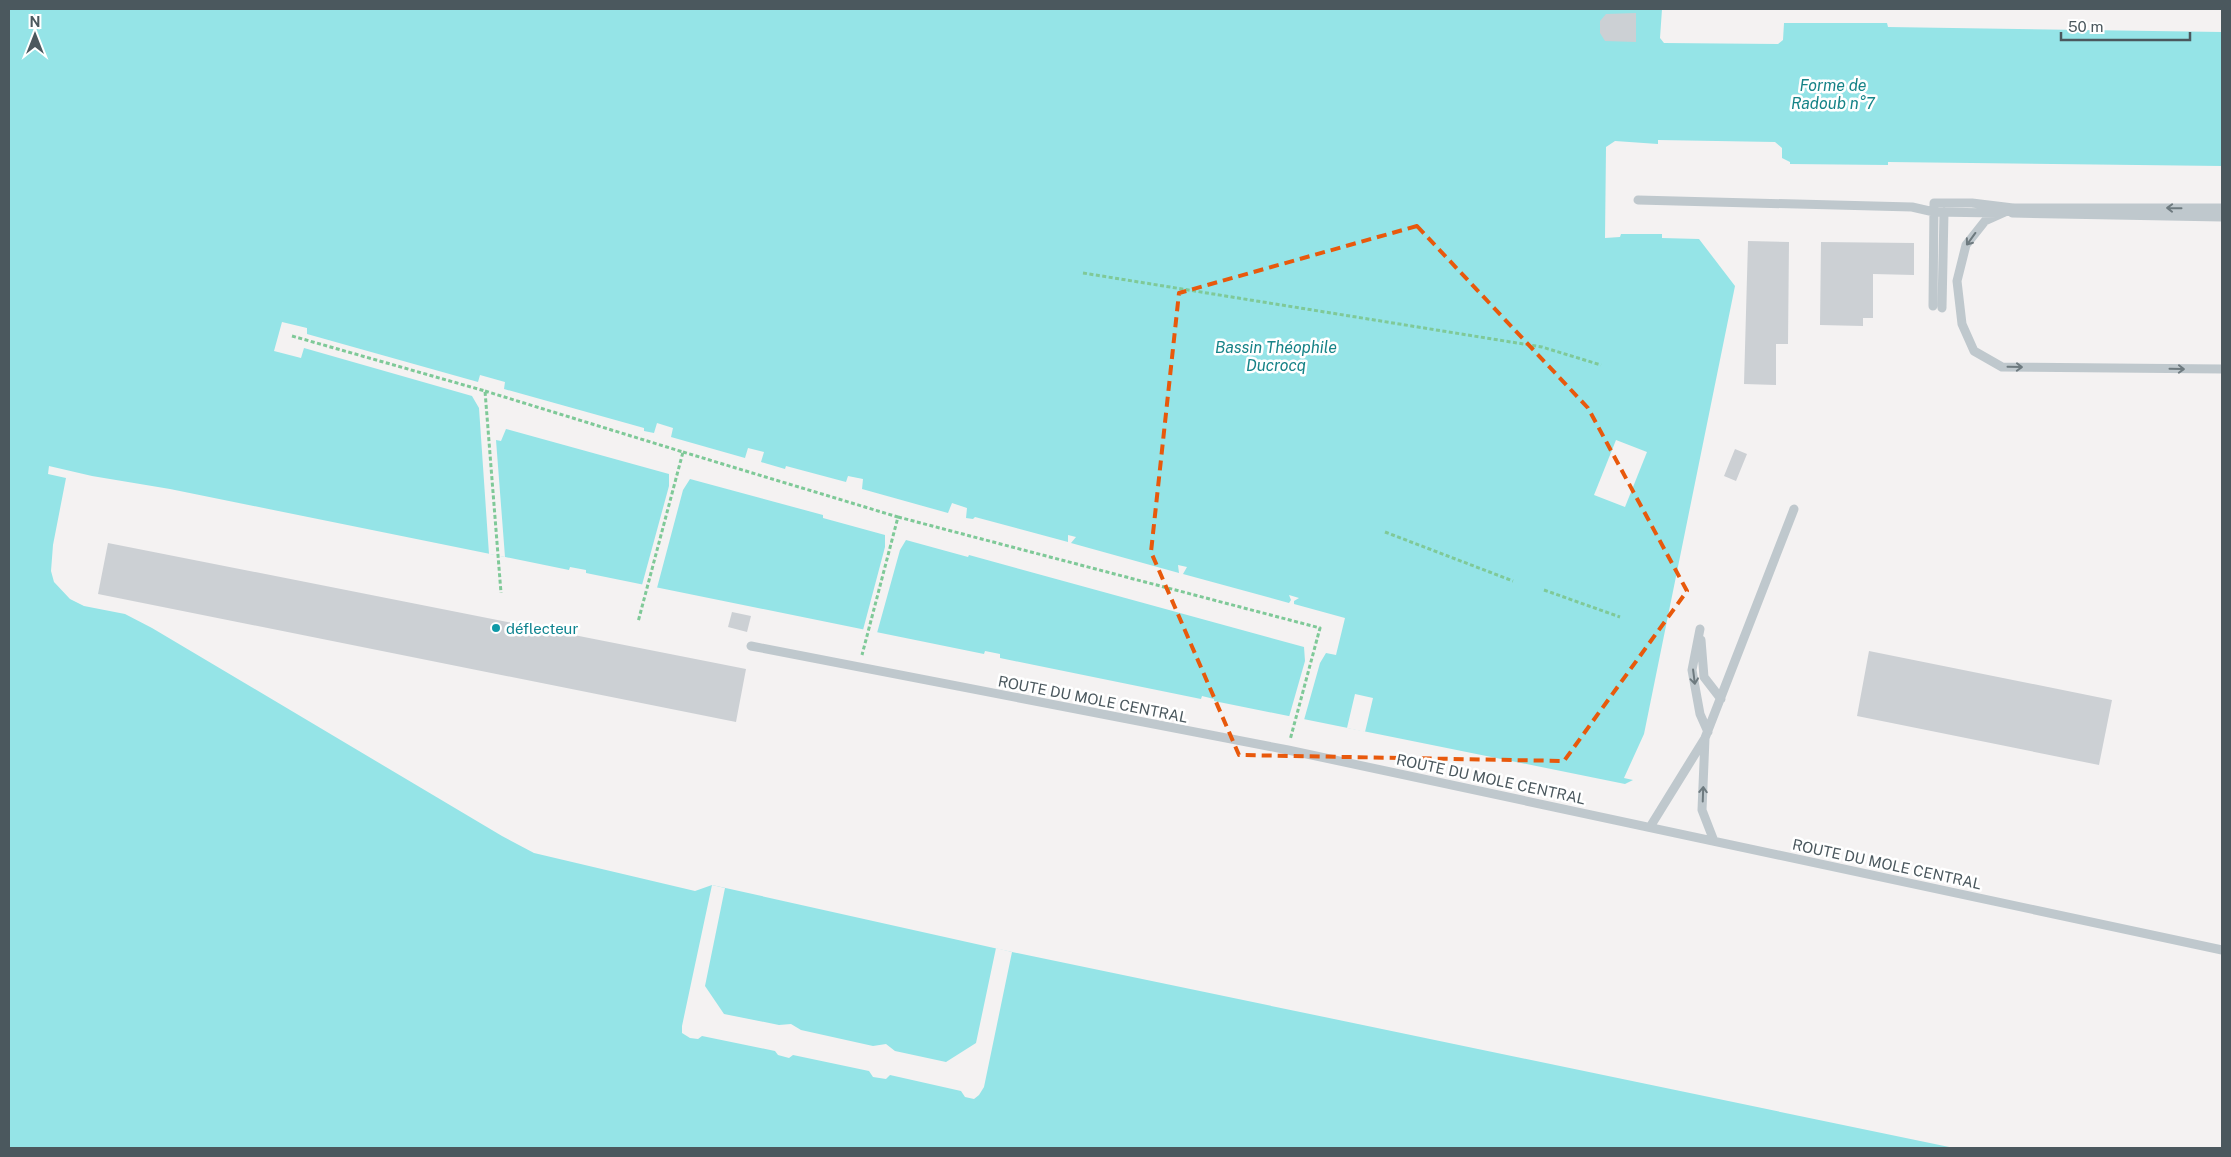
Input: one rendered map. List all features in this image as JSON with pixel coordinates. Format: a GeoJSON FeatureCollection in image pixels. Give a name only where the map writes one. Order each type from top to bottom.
{"type":"FeatureCollection","features":[{"type":"Feature","properties":{"kind":"lane"},"geometry":{"type":"LineString","coordinates":[[1638,200],[1912,207],[1972,203],[2014,208],[2222,208]]}},
{"type":"Feature","properties":{"kind":"lane"},"geometry":{"type":"LineString","coordinates":[[1934,207],[1944,212],[2222,217]]}},
{"type":"Feature","properties":{"kind":"lane"},"geometry":{"type":"LineString","coordinates":[[1934,207],[1938,307],[1944,212]]}},
{"type":"Feature","properties":{"kind":"lane"},"geometry":{"type":"LineString","coordinates":[[2014,208],[1985,221],[1966,244],[1958,281],[1962,324],[1974,352],[2002,367],[2222,369]]}},
{"type":"Feature","properties":{"kind":"lane"},"geometry":{"type":"LineString","coordinates":[[1650,827],[1706,735],[1794,509]]}},
{"type":"Feature","properties":{"kind":"lane"},"geometry":{"type":"LineString","coordinates":[[1714,841],[1702,810],[1706,735],[1692,670],[1700,629],[1704,677],[1720,699]]}},
{"type":"Feature","properties":{"kind":"lane","name":"ROUTE DU MOLE CENTRAL"},"geometry":{"type":"LineString","coordinates":[[751,646],[1288,750],[2222,950]]}},
{"type":"Feature","properties":{"kind":"path"},"geometry":{"type":"LineString","coordinates":[[1083,273],[1542,347],[1601,365]]}},
{"type":"Feature","properties":{"kind":"path"},"geometry":{"type":"LineString","coordinates":[[292,336],[485,390],[898,517],[1320,628],[1295,722]]}},
{"type":"Feature","properties":{"kind":"path"},"geometry":{"type":"LineString","coordinates":[[485,390],[501,593]]}},
{"type":"Feature","properties":{"kind":"path"},"geometry":{"type":"LineString","coordinates":[[638,622],[683,452]]}},
{"type":"Feature","properties":{"kind":"path"},"geometry":{"type":"LineString","coordinates":[[866,640],[898,517]]}},
{"type":"Feature","properties":{"kind":"path"},"geometry":{"type":"LineString","coordinates":[[1385,532],[1513,581]]}},
{"type":"Feature","properties":{"kind":"path"},"geometry":{"type":"LineString","coordinates":[[1544,590],[1620,617]]}},
{"type":"Feature","properties":{"kind":"highlighted area"},"geometry":{"type":"Polygon","coordinates":[[[1417,226],[1588,408],[1687,591],[1564,761],[1239,755],[1151,552],[1179,293],[1417,226]]]}},
{"type":"Feature","properties":{"kind":"water","name":"Bassin Théophile Ducrocq"},"geometry":{"type":"Polygon","coordinates":[[[9,9],[1662,9],[1660,38],[1664,43],[1778,44],[1783,40],[1784,23],[1887,23],[1888,27],[2222,32],[2222,166],[1888,162],[1888,165],[1790,164],[1790,162],[1782,158],[1782,148],[1775,142],[1658,140],[1658,144],[1615,141],[1606,147],[1605,238],[1620,237],[1621,234],[1662,234],[1662,238],[1699,239],[1735,286],[1644,734],[1624,778],[1633,780],[1625,784],[1214,701],[1214,699],[1202,696],[1201,699],[1000,658],[1000,654],[985,651],[984,654],[586,573],[586,570],[570,567],[569,570],[49,466],[48,474],[66,478],[53,545],[51,571],[54,582],[70,599],[84,606],[125,614],[152,628],[502,836],[534,853],[695,891],[712,885],[1012,952],[1954,1148],[9,1148],[9,9]]]}},
{"type":"Feature","properties":{"kind":"pier"},"geometry":{"type":"Polygon","coordinates":[[[282,322],[307,328],[307,334],[478,382],[480,375],[505,382],[504,389],[644,428],[644,431],[654,433],[657,423],[673,428],[671,437],[745,458],[748,448],[764,452],[761,462],[785,469],[786,466],[846,482],[848,476],[863,479],[862,489],[948,513],[952,503],[967,508],[966,518],[973,519],[975,517],[1068,542],[1068,535],[1076,537],[1071,543],[1179,573],[1178,565],[1187,567],[1183,574],[1289,603],[1291,600],[1289,595],[1299,598],[1294,601],[1294,604],[1345,618],[1336,655],[1326,653],[1320,663],[1304,720],[1289,717],[1305,661],[1304,647],[969,555],[968,557],[906,540],[900,550],[877,633],[863,630],[885,547],[885,535],[823,518],[823,515],[690,479],[683,490],[657,588],[642,585],[669,486],[669,474],[506,429],[501,441],[496,440],[505,557],[489,554],[479,408],[472,396],[304,348],[301,358],[274,351],[282,322]]]}},
{"type":"Feature","properties":{"kind":"pier"},"geometry":{"type":"Polygon","coordinates":[[[1616,440],[1647,452],[1625,507],[1594,495],[1616,440]]]}},
{"type":"Feature","properties":{"kind":"pier"},"geometry":{"type":"Polygon","coordinates":[[[1355,694],[1373,698],[1365,732],[1347,728],[1355,694]]]}},
{"type":"Feature","properties":{"kind":"pier"},"geometry":{"type":"Polygon","coordinates":[[[712,885],[725,888],[705,986],[724,1014],[779,1025],[791,1024],[801,1030],[873,1046],[886,1044],[895,1051],[946,1062],[976,1043],[996,948],[1012,952],[984,1087],[979,1095],[974,1099],[965,1097],[961,1091],[890,1075],[886,1079],[873,1077],[869,1071],[793,1055],[789,1058],[778,1055],[775,1051],[702,1036],[698,1039],[690,1038],[682,1033],[712,885]]]}},
{"type":"Feature","properties":{"kind":"building"},"geometry":{"type":"Polygon","coordinates":[[[1636,13],[1636,42],[1605,41],[1600,33],[1600,21],[1606,14],[1636,13]]]}},
{"type":"Feature","properties":{"kind":"building"},"geometry":{"type":"Polygon","coordinates":[[[1748,241],[1789,242],[1788,344],[1776,344],[1776,385],[1744,384],[1748,241]]]}},
{"type":"Feature","properties":{"kind":"building"},"geometry":{"type":"Polygon","coordinates":[[[1821,242],[1914,243],[1914,275],[1873,274],[1873,318],[1863,318],[1863,326],[1820,325],[1821,242]]]}},
{"type":"Feature","properties":{"kind":"building"},"geometry":{"type":"Polygon","coordinates":[[[1735,449],[1747,454],[1736,481],[1724,476],[1735,449]]]}},
{"type":"Feature","properties":{"kind":"building","name":"déflecteur"},"geometry":{"type":"Polygon","coordinates":[[[108,543],[746,669],[736,722],[98,594],[108,543]]]}},
{"type":"Feature","properties":{"kind":"building"},"geometry":{"type":"Polygon","coordinates":[[[732,612],[751,616],[747,632],[728,627],[732,612]]]}},
{"type":"Feature","properties":{"kind":"building"},"geometry":{"type":"Polygon","coordinates":[[[1869,651],[2112,700],[2099,765],[1857,716],[1869,651]]]}},
{"type":"Feature","properties":{"kind":"place","name":"déflecteur"},"geometry":{"type":"Point","coordinates":[496,628]}},
{"type":"Feature","properties":{"kind":"water label","name":"Forme de Radoub n°7"},"geometry":{"type":"Point","coordinates":[1833,94]}}]}
